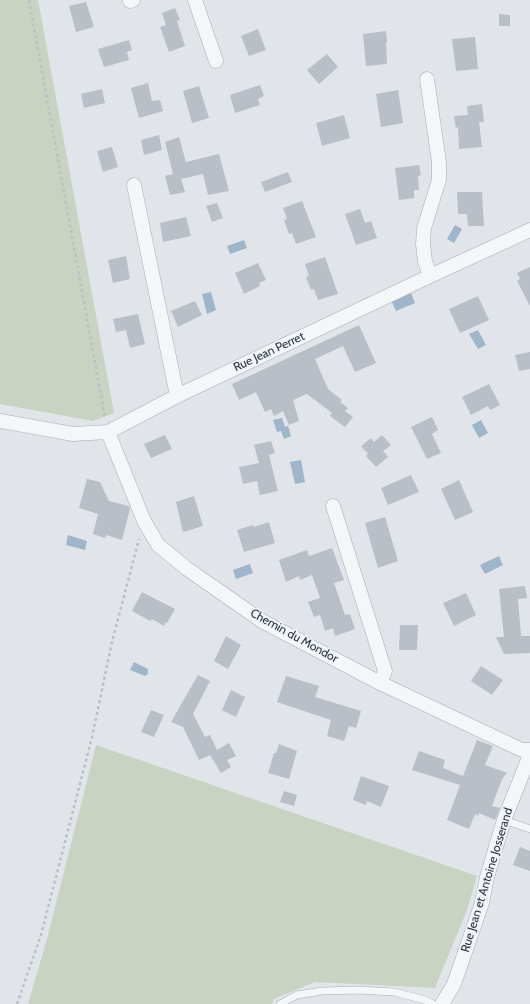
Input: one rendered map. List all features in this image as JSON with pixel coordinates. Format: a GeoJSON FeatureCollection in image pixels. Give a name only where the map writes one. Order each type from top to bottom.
{"type":"FeatureCollection","features":[{"type":"Feature","properties":{"kind":"street"},"geometry":{"type":"LineString","coordinates":[[195,0],[216,61]]}},
{"type":"Feature","properties":{"kind":"street"},"geometry":{"type":"LineString","coordinates":[[427,79],[439,162],[439,180],[424,228],[423,244],[425,261],[430,276]]}},
{"type":"Feature","properties":{"kind":"street"},"geometry":{"type":"LineString","coordinates":[[134,185],[177,396]]}},
{"type":"Feature","properties":{"kind":"street","name":"Rue Jean Perret"},"geometry":{"type":"LineString","coordinates":[[0,421],[73,434],[108,432],[177,396],[530,230]]}},
{"type":"Feature","properties":{"kind":"street","name":"Chemin du Mondor"},"geometry":{"type":"LineString","coordinates":[[108,432],[144,521],[158,545],[186,568],[262,621],[380,683],[522,750],[530,750]]}},
{"type":"Feature","properties":{"kind":"street"},"geometry":{"type":"LineString","coordinates":[[333,506],[385,671],[380,683]]}},
{"type":"Feature","properties":{"kind":"street","name":"Rue Jean et Antoine Josserand"},"geometry":{"type":"LineString","coordinates":[[442,1004],[454,984],[482,903],[504,820],[530,755]]}},
{"type":"Feature","properties":{"kind":"lane"},"geometry":{"type":"LineString","coordinates":[[504,820],[530,829]]}},
{"type":"Feature","properties":{"kind":"lane"},"geometry":{"type":"LineString","coordinates":[[280,1004],[297,995],[322,991],[358,990],[394,992],[425,1000],[433,1004]]}},
{"type":"Feature","properties":{"kind":"path"},"geometry":{"type":"LineString","coordinates":[[29,0],[108,432]]}},
{"type":"Feature","properties":{"kind":"path"},"geometry":{"type":"LineString","coordinates":[[17,1004],[45,920],[92,737],[112,642],[144,521]]}},
{"type":"Feature","properties":{"kind":"green space"},"geometry":{"type":"Polygon","coordinates":[[[0,0],[38,0],[114,413],[93,421],[0,404],[0,0]]]}},
{"type":"Feature","properties":{"kind":"green space"},"geometry":{"type":"Polygon","coordinates":[[[96,745],[477,876],[467,910],[435,988],[315,982],[274,999],[272,1004],[28,1004],[47,939],[96,745]]]}},
{"type":"Feature","properties":{"kind":"water"},"geometry":{"type":"Polygon","coordinates":[[[455,225],[462,229],[454,243],[447,239],[455,225]]]}},
{"type":"Feature","properties":{"kind":"water"},"geometry":{"type":"Polygon","coordinates":[[[244,240],[247,248],[230,254],[227,246],[244,240]]]}},
{"type":"Feature","properties":{"kind":"water"},"geometry":{"type":"Polygon","coordinates":[[[211,292],[216,310],[207,314],[202,294],[211,292]]]}},
{"type":"Feature","properties":{"kind":"water"},"geometry":{"type":"Polygon","coordinates":[[[411,293],[415,303],[396,311],[392,302],[411,293]]]}},
{"type":"Feature","properties":{"kind":"water"},"geometry":{"type":"Polygon","coordinates":[[[478,330],[486,345],[478,349],[469,334],[478,330]]]}},
{"type":"Feature","properties":{"kind":"water"},"geometry":{"type":"Polygon","coordinates":[[[282,418],[285,427],[288,426],[291,436],[284,439],[281,431],[277,432],[273,420],[282,418]]]}},
{"type":"Feature","properties":{"kind":"water"},"geometry":{"type":"Polygon","coordinates":[[[481,420],[488,433],[479,438],[472,425],[481,420]]]}},
{"type":"Feature","properties":{"kind":"water"},"geometry":{"type":"Polygon","coordinates":[[[301,460],[305,482],[295,484],[290,462],[301,460]]]}},
{"type":"Feature","properties":{"kind":"water"},"geometry":{"type":"Polygon","coordinates":[[[68,535],[87,541],[85,550],[66,545],[68,535]]]}},
{"type":"Feature","properties":{"kind":"water"},"geometry":{"type":"Polygon","coordinates":[[[499,556],[503,565],[485,574],[480,565],[499,556]]]}},
{"type":"Feature","properties":{"kind":"water"},"geometry":{"type":"Polygon","coordinates":[[[250,564],[253,573],[236,579],[233,570],[250,564]]]}},
{"type":"Feature","properties":{"kind":"water"},"geometry":{"type":"Polygon","coordinates":[[[134,662],[148,669],[148,674],[145,676],[130,670],[134,662]]]}},
{"type":"Feature","properties":{"kind":"building"},"geometry":{"type":"Polygon","coordinates":[[[86,2],[94,27],[76,32],[69,6],[86,2]]]}},
{"type":"Feature","properties":{"kind":"building"},"geometry":{"type":"Polygon","coordinates":[[[175,8],[180,20],[177,21],[185,46],[169,52],[160,27],[166,25],[162,13],[175,8]]]}},
{"type":"Feature","properties":{"kind":"building"},"geometry":{"type":"Polygon","coordinates":[[[499,14],[510,15],[510,26],[499,26],[499,14]]]}},
{"type":"Feature","properties":{"kind":"building"},"geometry":{"type":"Polygon","coordinates":[[[258,29],[266,50],[249,56],[241,36],[258,29]]]}},
{"type":"Feature","properties":{"kind":"building"},"geometry":{"type":"Polygon","coordinates":[[[386,31],[387,64],[366,66],[363,34],[386,31]]]}},
{"type":"Feature","properties":{"kind":"building"},"geometry":{"type":"Polygon","coordinates":[[[475,37],[478,69],[456,71],[452,39],[475,37]]]}},
{"type":"Feature","properties":{"kind":"building"},"geometry":{"type":"Polygon","coordinates":[[[129,40],[132,50],[127,52],[129,60],[104,67],[98,49],[129,40]]]}},
{"type":"Feature","properties":{"kind":"building"},"geometry":{"type":"Polygon","coordinates":[[[327,54],[338,67],[319,84],[307,70],[327,54]]]}},
{"type":"Feature","properties":{"kind":"building"},"geometry":{"type":"Polygon","coordinates":[[[148,83],[152,101],[160,100],[163,111],[139,118],[131,88],[148,83]]]}},
{"type":"Feature","properties":{"kind":"building"},"geometry":{"type":"Polygon","coordinates":[[[260,85],[264,96],[258,99],[260,105],[235,113],[230,95],[260,85]]]}},
{"type":"Feature","properties":{"kind":"building"},"geometry":{"type":"Polygon","coordinates":[[[199,86],[209,118],[192,123],[183,91],[199,86]]]}},
{"type":"Feature","properties":{"kind":"building"},"geometry":{"type":"Polygon","coordinates":[[[102,89],[105,103],[84,108],[81,94],[102,89]]]}},
{"type":"Feature","properties":{"kind":"building"},"geometry":{"type":"Polygon","coordinates":[[[398,90],[403,123],[381,127],[376,94],[398,90]]]}},
{"type":"Feature","properties":{"kind":"building"},"geometry":{"type":"Polygon","coordinates":[[[482,104],[484,122],[479,122],[482,147],[459,149],[458,127],[456,128],[454,116],[468,115],[467,106],[482,104]]]}},
{"type":"Feature","properties":{"kind":"building"},"geometry":{"type":"Polygon","coordinates":[[[344,115],[350,138],[322,146],[316,123],[344,115]]]}},
{"type":"Feature","properties":{"kind":"building"},"geometry":{"type":"Polygon","coordinates":[[[159,135],[162,150],[144,155],[141,140],[159,135]]]}},
{"type":"Feature","properties":{"kind":"building"},"geometry":{"type":"Polygon","coordinates":[[[179,137],[186,162],[219,154],[229,191],[208,195],[203,174],[181,179],[185,192],[170,195],[165,176],[173,174],[165,142],[179,137]]]}},
{"type":"Feature","properties":{"kind":"building"},"geometry":{"type":"Polygon","coordinates":[[[112,147],[118,167],[103,172],[97,151],[112,147]]]}},
{"type":"Feature","properties":{"kind":"building"},"geometry":{"type":"Polygon","coordinates":[[[419,165],[421,175],[418,176],[419,190],[414,190],[414,198],[399,200],[395,168],[419,165]]]}},
{"type":"Feature","properties":{"kind":"building"},"geometry":{"type":"Polygon","coordinates":[[[288,172],[292,182],[265,192],[261,182],[288,172]]]}},
{"type":"Feature","properties":{"kind":"building"},"geometry":{"type":"Polygon","coordinates":[[[457,192],[482,192],[484,226],[468,226],[467,214],[458,214],[457,192]]]}},
{"type":"Feature","properties":{"kind":"building"},"geometry":{"type":"Polygon","coordinates":[[[302,201],[316,237],[296,244],[292,233],[289,234],[284,220],[287,219],[283,208],[302,201]]]}},
{"type":"Feature","properties":{"kind":"building"},"geometry":{"type":"Polygon","coordinates":[[[217,203],[223,218],[212,222],[206,206],[217,203]]]}},
{"type":"Feature","properties":{"kind":"building"},"geometry":{"type":"Polygon","coordinates":[[[360,209],[365,223],[371,221],[377,238],[356,245],[345,214],[360,209]]]}},
{"type":"Feature","properties":{"kind":"building"},"geometry":{"type":"Polygon","coordinates":[[[186,217],[191,236],[163,242],[160,223],[186,217]]]}},
{"type":"Feature","properties":{"kind":"building"},"geometry":{"type":"Polygon","coordinates":[[[126,256],[130,279],[113,283],[108,260],[126,256]]]}},
{"type":"Feature","properties":{"kind":"building"},"geometry":{"type":"Polygon","coordinates":[[[325,257],[338,294],[318,300],[314,289],[311,290],[306,277],[309,276],[305,264],[325,257]]]}},
{"type":"Feature","properties":{"kind":"building"},"geometry":{"type":"Polygon","coordinates":[[[258,263],[266,280],[259,283],[260,286],[244,294],[235,273],[258,263]]]}},
{"type":"Feature","properties":{"kind":"building"},"geometry":{"type":"Polygon","coordinates":[[[530,267],[530,306],[517,281],[520,279],[517,273],[530,267]]]}},
{"type":"Feature","properties":{"kind":"building"},"geometry":{"type":"Polygon","coordinates":[[[478,296],[489,320],[460,333],[449,309],[478,296]]]}},
{"type":"Feature","properties":{"kind":"building"},"geometry":{"type":"Polygon","coordinates":[[[195,301],[202,315],[178,327],[171,311],[195,301]]]}},
{"type":"Feature","properties":{"kind":"building"},"geometry":{"type":"Polygon","coordinates":[[[138,314],[145,344],[130,348],[126,330],[116,332],[113,319],[138,314]]]}},
{"type":"Feature","properties":{"kind":"building"},"geometry":{"type":"Polygon","coordinates":[[[359,325],[376,363],[355,372],[343,346],[315,359],[328,389],[342,400],[340,402],[348,408],[345,411],[353,417],[345,427],[330,416],[332,413],[307,394],[293,400],[299,421],[289,425],[283,411],[274,416],[271,409],[265,412],[256,392],[239,400],[232,384],[359,325]]]}},
{"type":"Feature","properties":{"kind":"building"},"geometry":{"type":"Polygon","coordinates":[[[530,352],[530,369],[519,371],[515,355],[530,352]]]}},
{"type":"Feature","properties":{"kind":"building"},"geometry":{"type":"Polygon","coordinates":[[[489,384],[500,405],[490,410],[488,406],[471,415],[462,397],[489,384]]]}},
{"type":"Feature","properties":{"kind":"building"},"geometry":{"type":"Polygon","coordinates":[[[432,417],[438,430],[432,434],[441,453],[427,459],[411,427],[432,417]]]}},
{"type":"Feature","properties":{"kind":"building"},"geometry":{"type":"Polygon","coordinates":[[[165,435],[172,449],[151,458],[144,444],[165,435]]]}},
{"type":"Feature","properties":{"kind":"building"},"geometry":{"type":"Polygon","coordinates":[[[382,435],[391,445],[383,451],[388,457],[376,467],[366,456],[368,454],[361,446],[371,438],[374,442],[382,435]]]}},
{"type":"Feature","properties":{"kind":"building"},"geometry":{"type":"Polygon","coordinates":[[[271,441],[275,453],[269,455],[278,491],[260,495],[257,481],[243,484],[239,467],[259,463],[254,445],[271,441]]]}},
{"type":"Feature","properties":{"kind":"building"},"geometry":{"type":"Polygon","coordinates":[[[411,475],[419,492],[388,505],[381,488],[411,475]]]}},
{"type":"Feature","properties":{"kind":"building"},"geometry":{"type":"Polygon","coordinates":[[[87,479],[100,482],[109,501],[129,506],[130,509],[122,540],[106,535],[105,538],[93,534],[98,514],[79,508],[87,479]]]}},
{"type":"Feature","properties":{"kind":"building"},"geometry":{"type":"Polygon","coordinates":[[[459,480],[473,512],[455,520],[441,489],[459,480]]]}},
{"type":"Feature","properties":{"kind":"building"},"geometry":{"type":"Polygon","coordinates":[[[194,496],[203,526],[183,532],[176,502],[194,496]]]}},
{"type":"Feature","properties":{"kind":"building"},"geometry":{"type":"Polygon","coordinates":[[[385,517],[398,561],[378,568],[365,523],[385,517]]]}},
{"type":"Feature","properties":{"kind":"building"},"geometry":{"type":"Polygon","coordinates":[[[269,522],[275,543],[244,552],[237,530],[253,525],[254,527],[269,522]]]}},
{"type":"Feature","properties":{"kind":"building"},"geometry":{"type":"Polygon","coordinates":[[[332,548],[344,580],[334,583],[345,615],[350,614],[355,629],[335,636],[333,628],[325,631],[320,615],[314,617],[308,602],[320,598],[312,575],[300,580],[299,576],[286,582],[279,560],[307,550],[309,556],[332,548]]]}},
{"type":"Feature","properties":{"kind":"building"},"geometry":{"type":"Polygon","coordinates":[[[525,586],[527,598],[518,599],[521,636],[530,636],[530,653],[504,654],[496,637],[504,637],[499,589],[525,586]]]}},
{"type":"Feature","properties":{"kind":"building"},"geometry":{"type":"Polygon","coordinates":[[[142,592],[175,609],[164,626],[152,619],[150,621],[132,611],[142,592]]]}},
{"type":"Feature","properties":{"kind":"building"},"geometry":{"type":"Polygon","coordinates":[[[466,593],[476,615],[454,626],[443,603],[466,593]]]}},
{"type":"Feature","properties":{"kind":"building"},"geometry":{"type":"Polygon","coordinates":[[[400,625],[418,625],[417,650],[399,650],[400,625]]]}},
{"type":"Feature","properties":{"kind":"building"},"geometry":{"type":"Polygon","coordinates":[[[226,636],[241,645],[228,669],[214,661],[226,636]]]}},
{"type":"Feature","properties":{"kind":"building"},"geometry":{"type":"Polygon","coordinates":[[[481,666],[503,680],[492,695],[471,681],[481,666]]]}},
{"type":"Feature","properties":{"kind":"building"},"geometry":{"type":"Polygon","coordinates":[[[198,675],[210,681],[193,714],[205,737],[210,735],[217,750],[229,743],[236,756],[227,760],[231,767],[221,773],[210,755],[199,760],[183,727],[171,722],[198,675]]]}},
{"type":"Feature","properties":{"kind":"building"},"geometry":{"type":"Polygon","coordinates":[[[286,676],[319,686],[315,697],[361,711],[356,728],[349,726],[344,741],[327,736],[331,720],[277,702],[286,676]]]}},
{"type":"Feature","properties":{"kind":"building"},"geometry":{"type":"Polygon","coordinates":[[[231,690],[245,697],[236,717],[222,710],[231,690]]]}},
{"type":"Feature","properties":{"kind":"building"},"geometry":{"type":"Polygon","coordinates":[[[151,710],[164,715],[154,737],[141,732],[151,710]]]}},
{"type":"Feature","properties":{"kind":"building"},"geometry":{"type":"Polygon","coordinates":[[[477,740],[493,746],[485,765],[507,773],[502,779],[492,806],[500,808],[495,820],[479,813],[478,816],[475,814],[469,829],[447,820],[460,785],[412,770],[419,751],[445,760],[443,768],[463,776],[477,740]]]}},
{"type":"Feature","properties":{"kind":"building"},"geometry":{"type":"Polygon","coordinates":[[[279,744],[297,751],[289,779],[268,773],[274,753],[276,753],[279,744]]]}},
{"type":"Feature","properties":{"kind":"building"},"geometry":{"type":"Polygon","coordinates":[[[361,776],[389,786],[381,807],[367,801],[366,805],[353,800],[361,776]]]}},
{"type":"Feature","properties":{"kind":"building"},"geometry":{"type":"Polygon","coordinates":[[[284,791],[297,795],[294,806],[280,802],[284,791]]]}},
{"type":"Feature","properties":{"kind":"building"},"geometry":{"type":"Polygon","coordinates":[[[520,847],[530,851],[530,871],[513,865],[520,847]]]}}]}
